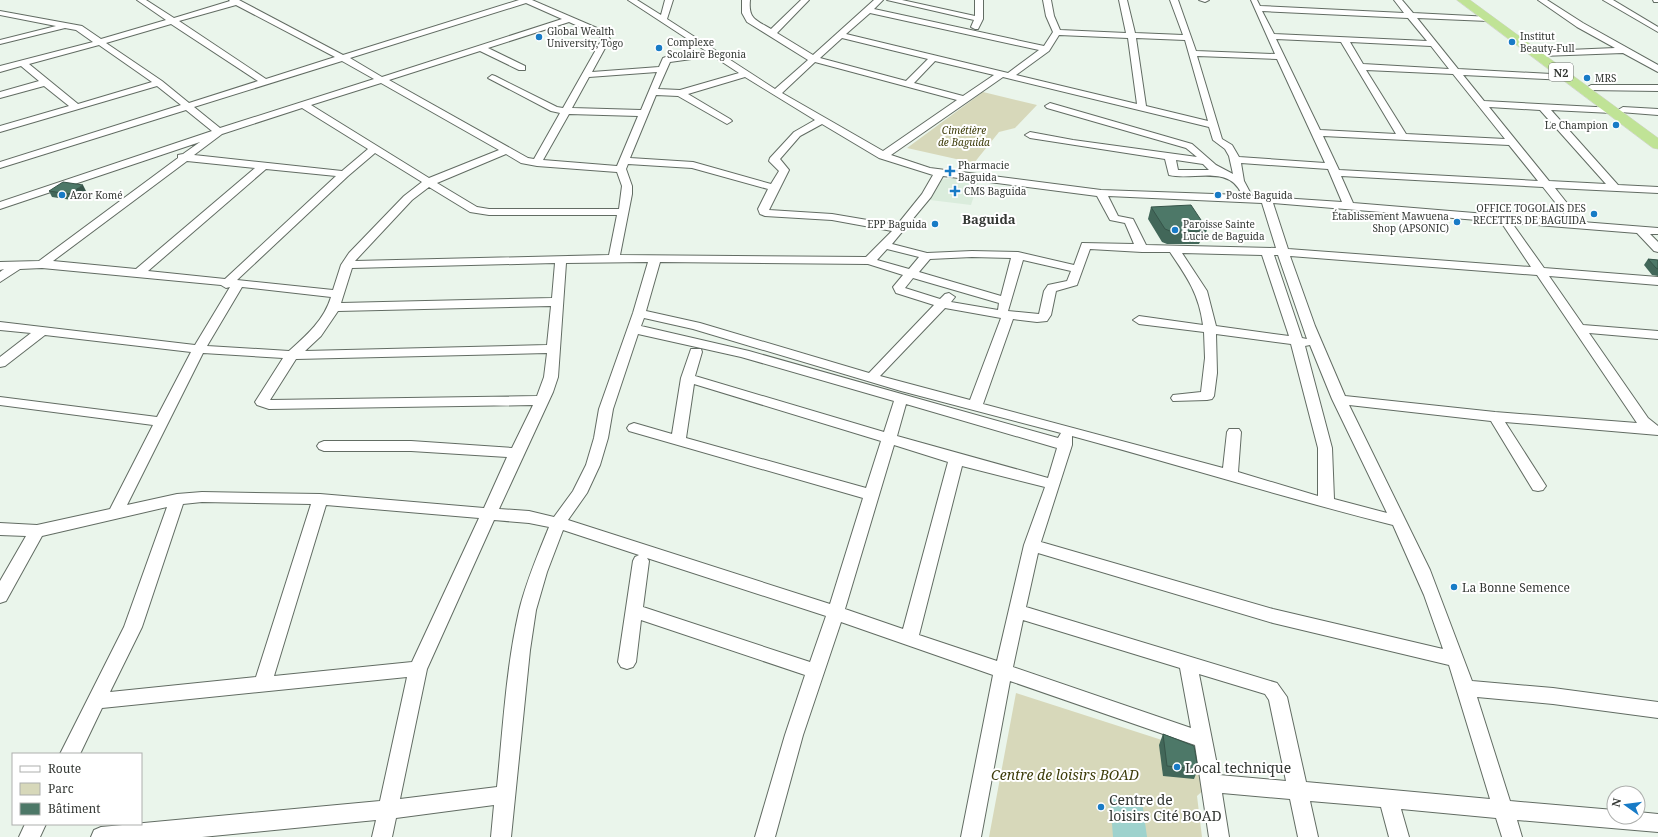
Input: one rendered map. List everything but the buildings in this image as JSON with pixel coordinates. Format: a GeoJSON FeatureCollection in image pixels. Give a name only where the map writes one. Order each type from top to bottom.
{"type":"FeatureCollection","features":[{"type":"Feature","properties":{"kind":"highway","name":"N2"},"geometry":{"type":"LineString","coordinates":[[1463,0],[1567,77],[1658,136]]}},
{"type":"Feature","properties":{"kind":"highway","name":"N2"},"geometry":{"type":"LineString","coordinates":[[1471,0],[1591,88],[1658,145]]}},
{"type":"Feature","properties":{"kind":"street"},"geometry":{"type":"LineString","coordinates":[[141,0],[265,82]]}},
{"type":"Feature","properties":{"kind":"street"},"geometry":{"type":"LineString","coordinates":[[0,165],[527,0],[601,33],[606,39],[537,163]]}},
{"type":"Feature","properties":{"kind":"street"},"geometry":{"type":"LineString","coordinates":[[632,0],[776,93],[883,156],[939,173],[1101,193],[1266,199],[1348,205],[1505,220],[1658,231]]}},
{"type":"Feature","properties":{"kind":"street"},"geometry":{"type":"LineString","coordinates":[[663,19],[666,14],[669,0]]}},
{"type":"Feature","properties":{"kind":"street"},"geometry":{"type":"LineString","coordinates":[[746,0],[746,16],[813,59],[964,99]]}},
{"type":"Feature","properties":{"kind":"street"},"geometry":{"type":"LineString","coordinates":[[772,33],[805,0]]}},
{"type":"Feature","properties":{"kind":"street"},"geometry":{"type":"LineString","coordinates":[[776,93],[879,0]]}},
{"type":"Feature","properties":{"kind":"street"},"geometry":{"type":"LineString","coordinates":[[891,0],[979,19]]}},
{"type":"Feature","properties":{"kind":"street"},"geometry":{"type":"LineString","coordinates":[[972,34],[979,19],[979,0]]}},
{"type":"Feature","properties":{"kind":"street"},"geometry":{"type":"LineString","coordinates":[[1047,0],[1050,16],[1057,32]]}},
{"type":"Feature","properties":{"kind":"street"},"geometry":{"type":"LineString","coordinates":[[1123,0],[1131,35],[1142,108]]}},
{"type":"Feature","properties":{"kind":"street"},"geometry":{"type":"LineString","coordinates":[[1174,0],[1193,53],[1218,140],[1227,145],[1233,151],[1239,180],[1245,188],[1248,198]]}},
{"type":"Feature","properties":{"kind":"street"},"geometry":{"type":"LineString","coordinates":[[1398,0],[1510,142],[1579,225]]}},
{"type":"Feature","properties":{"kind":"street"},"geometry":{"type":"LineString","coordinates":[[1542,0],[1580,25],[1658,69]]}},
{"type":"Feature","properties":{"kind":"street"},"geometry":{"type":"LineString","coordinates":[[1600,0],[1607,0],[1658,30]]}},
{"type":"Feature","properties":{"kind":"street"},"geometry":{"type":"LineString","coordinates":[[0,68],[101,42],[235,1],[343,58],[525,161],[537,163],[693,165],[775,188]]}},
{"type":"Feature","properties":{"kind":"street"},"geometry":{"type":"LineString","coordinates":[[1348,205],[1255,4],[1488,19]]}},
{"type":"Feature","properties":{"kind":"street"},"geometry":{"type":"LineString","coordinates":[[868,10],[1046,49]]}},
{"type":"Feature","properties":{"kind":"street"},"geometry":{"type":"LineString","coordinates":[[0,13],[70,25],[79,28],[159,83],[219,132]]}},
{"type":"Feature","properties":{"kind":"street"},"geometry":{"type":"LineString","coordinates":[[0,206],[219,132],[305,106],[570,19]]}},
{"type":"Feature","properties":{"kind":"street"},"geometry":{"type":"LineString","coordinates":[[0,42],[70,25]]}},
{"type":"Feature","properties":{"kind":"street"},"geometry":{"type":"LineString","coordinates":[[1057,32],[1188,38]]}},
{"type":"Feature","properties":{"kind":"street"},"geometry":{"type":"LineString","coordinates":[[883,156],[964,99],[1046,49],[1057,32]]}},
{"type":"Feature","properties":{"kind":"street"},"geometry":{"type":"LineString","coordinates":[[840,35],[1213,125]]}},
{"type":"Feature","properties":{"kind":"street"},"geometry":{"type":"LineString","coordinates":[[1270,36],[1433,44]]}},
{"type":"Feature","properties":{"kind":"street"},"geometry":{"type":"LineString","coordinates":[[1344,40],[1362,67],[1402,136]]}},
{"type":"Feature","properties":{"kind":"street"},"geometry":{"type":"LineString","coordinates":[[481,48],[522,68]]}},
{"type":"Feature","properties":{"kind":"street"},"geometry":{"type":"LineString","coordinates":[[1545,54],[1624,50]]}},
{"type":"Feature","properties":{"kind":"street"},"geometry":{"type":"LineString","coordinates":[[614,258],[627,186],[622,165],[663,69],[669,58],[715,53]]}},
{"type":"Feature","properties":{"kind":"street"},"geometry":{"type":"LineString","coordinates":[[1193,53],[1280,57]]}},
{"type":"Feature","properties":{"kind":"street"},"geometry":{"type":"LineString","coordinates":[[908,84],[933,58]]}},
{"type":"Feature","properties":{"kind":"street"},"geometry":{"type":"LineString","coordinates":[[22,63],[75,106]]}},
{"type":"Feature","properties":{"kind":"street"},"geometry":{"type":"LineString","coordinates":[[1362,67],[1567,77]]}},
{"type":"Feature","properties":{"kind":"street"},"geometry":{"type":"LineString","coordinates":[[586,75],[663,69]]}},
{"type":"Feature","properties":{"kind":"street"},"geometry":{"type":"LineString","coordinates":[[653,92],[680,93],[746,74]]}},
{"type":"Feature","properties":{"kind":"street"},"geometry":{"type":"LineString","coordinates":[[492,78],[545,106],[565,111],[643,113]]}},
{"type":"Feature","properties":{"kind":"street"},"geometry":{"type":"LineString","coordinates":[[0,95],[47,82]]}},
{"type":"Feature","properties":{"kind":"street"},"geometry":{"type":"LineString","coordinates":[[0,128],[159,83]]}},
{"type":"Feature","properties":{"kind":"street"},"geometry":{"type":"LineString","coordinates":[[1591,88],[1658,88]]}},
{"type":"Feature","properties":{"kind":"street"},"geometry":{"type":"LineString","coordinates":[[680,93],[727,121]]}},
{"type":"Feature","properties":{"kind":"street"},"geometry":{"type":"LineString","coordinates":[[1481,104],[1658,112]]}},
{"type":"Feature","properties":{"kind":"street"},"geometry":{"type":"LineString","coordinates":[[305,106],[474,210],[489,212],[623,212]]}},
{"type":"Feature","properties":{"kind":"street"},"geometry":{"type":"LineString","coordinates":[[1050,106],[1189,146],[1196,150],[1219,172],[1239,180]]}},
{"type":"Feature","properties":{"kind":"street"},"geometry":{"type":"LineString","coordinates":[[1543,107],[1614,187]]}},
{"type":"Feature","properties":{"kind":"street"},"geometry":{"type":"LineString","coordinates":[[823,120],[798,134],[775,158],[774,161],[784,170],[763,209],[764,212],[769,214],[832,217],[900,229]]}},
{"type":"Feature","properties":{"kind":"street"},"geometry":{"type":"LineString","coordinates":[[42,264],[219,132]]}},
{"type":"Feature","properties":{"kind":"street"},"geometry":{"type":"LineString","coordinates":[[1316,133],[1510,142]]}},
{"type":"Feature","properties":{"kind":"street"},"geometry":{"type":"LineString","coordinates":[[1030,135],[1170,158],[1206,161]]}},
{"type":"Feature","properties":{"kind":"street"},"geometry":{"type":"LineString","coordinates":[[1206,161],[1205,153],[1218,140]]}},
{"type":"Feature","properties":{"kind":"street"},"geometry":{"type":"LineString","coordinates":[[116,512],[232,284],[344,174],[375,148]]}},
{"type":"Feature","properties":{"kind":"street"},"geometry":{"type":"LineString","coordinates":[[506,151],[429,182],[408,198],[372,234],[353,255],[347,265],[334,307],[317,333],[292,355],[262,402],[269,405],[542,400]]}},
{"type":"Feature","properties":{"kind":"street"},"geometry":{"type":"LineString","coordinates":[[153,155],[344,174]]}},
{"type":"Feature","properties":{"kind":"street"},"geometry":{"type":"LineString","coordinates":[[1170,158],[1172,173],[1188,174],[1219,172]]}},
{"type":"Feature","properties":{"kind":"street"},"geometry":{"type":"LineString","coordinates":[[1236,160],[1333,170],[1658,190]]}},
{"type":"Feature","properties":{"kind":"street"},"geometry":{"type":"LineString","coordinates":[[137,274],[264,165]]}},
{"type":"Feature","properties":{"kind":"street"},"geometry":{"type":"LineString","coordinates":[[869,261],[900,229],[927,195],[939,173]]}},
{"type":"Feature","properties":{"kind":"street"},"geometry":{"type":"LineString","coordinates":[[1101,193],[1114,218],[1129,221],[1142,249]]}},
{"type":"Feature","properties":{"kind":"street"},"geometry":{"type":"LineString","coordinates":[[1266,199],[1282,252],[1316,343],[1340,400],[1423,573],[1466,688],[1512,837]]}},
{"type":"Feature","properties":{"kind":"street"},"geometry":{"type":"LineString","coordinates":[[1505,220],[1643,421],[1655,431]]}},
{"type":"Feature","properties":{"kind":"street"},"geometry":{"type":"LineString","coordinates":[[1641,230],[1658,249]]}},
{"type":"Feature","properties":{"kind":"street"},"geometry":{"type":"LineString","coordinates":[[884,245],[927,256],[972,254],[1018,255],[1077,269]]}},
{"type":"Feature","properties":{"kind":"street"},"geometry":{"type":"LineString","coordinates":[[927,256],[900,285],[900,290],[943,304],[1005,315],[1043,318],[1045,316],[1050,291],[1056,286],[1073,282],[1076,279],[1077,269],[1086,245],[1142,249],[1282,252],[1658,281]]}},
{"type":"Feature","properties":{"kind":"street"},"geometry":{"type":"LineString","coordinates":[[1174,250],[1204,298],[1209,329],[1211,377],[1207,396],[1178,398]]}},
{"type":"Feature","properties":{"kind":"street"},"geometry":{"type":"LineString","coordinates":[[1266,252],[1297,341],[1325,448],[1326,503]]}},
{"type":"Feature","properties":{"kind":"street"},"geometry":{"type":"LineString","coordinates":[[975,407],[1005,315],[1005,301],[1018,255]]}},
{"type":"Feature","properties":{"kind":"street"},"geometry":{"type":"LineString","coordinates":[[347,265],[614,258],[869,261],[1005,301]]}},
{"type":"Feature","properties":{"kind":"street"},"geometry":{"type":"LineString","coordinates":[[501,837],[504,795],[528,610],[539,572],[558,523],[579,493],[593,465],[601,438],[606,409],[635,329],[655,258]]}},
{"type":"Feature","properties":{"kind":"street"},"geometry":{"type":"LineString","coordinates":[[382,837],[418,670],[516,453],[542,400],[551,377],[561,259]]}},
{"type":"Feature","properties":{"kind":"street"},"geometry":{"type":"LineString","coordinates":[[0,278],[19,264]]}},
{"type":"Feature","properties":{"kind":"street"},"geometry":{"type":"LineString","coordinates":[[0,266],[42,264],[338,294]]}},
{"type":"Feature","properties":{"kind":"street"},"geometry":{"type":"LineString","coordinates":[[871,378],[959,287]]}},
{"type":"Feature","properties":{"kind":"street"},"geometry":{"type":"LineString","coordinates":[[334,307],[557,302]]}},
{"type":"Feature","properties":{"kind":"street"},"geometry":{"type":"LineString","coordinates":[[639,313],[696,326],[975,407],[1066,438]]}},
{"type":"Feature","properties":{"kind":"street"},"geometry":{"type":"LineString","coordinates":[[1139,320],[1316,343]]}},
{"type":"Feature","properties":{"kind":"street"},"geometry":{"type":"LineString","coordinates":[[0,326],[199,349],[292,355],[553,349]]}},
{"type":"Feature","properties":{"kind":"street"},"geometry":{"type":"LineString","coordinates":[[1579,328],[1658,335]]}},
{"type":"Feature","properties":{"kind":"street"},"geometry":{"type":"LineString","coordinates":[[635,329],[744,354],[1066,438],[1176,459],[1326,503],[1398,521]]}},
{"type":"Feature","properties":{"kind":"street"},"geometry":{"type":"LineString","coordinates":[[0,363],[42,331]]}},
{"type":"Feature","properties":{"kind":"street"},"geometry":{"type":"LineString","coordinates":[[678,440],[688,378],[696,352]]}},
{"type":"Feature","properties":{"kind":"street"},"geometry":{"type":"LineString","coordinates":[[688,378],[956,459],[1043,482]]}},
{"type":"Feature","properties":{"kind":"street"},"geometry":{"type":"LineString","coordinates":[[1340,400],[1495,417],[1655,431]]}},
{"type":"Feature","properties":{"kind":"street"},"geometry":{"type":"LineString","coordinates":[[0,401],[162,422]]}},
{"type":"Feature","properties":{"kind":"street"},"geometry":{"type":"LineString","coordinates":[[765,837],[794,735],[816,671],[900,402]]}},
{"type":"Feature","properties":{"kind":"street"},"geometry":{"type":"LineString","coordinates":[[1495,417],[1538,486]]}},
{"type":"Feature","properties":{"kind":"street"},"geometry":{"type":"LineString","coordinates":[[634,428],[872,495]]}},
{"type":"Feature","properties":{"kind":"street"},"geometry":{"type":"LineString","coordinates":[[1230,475],[1234,432]]}},
{"type":"Feature","properties":{"kind":"street"},"geometry":{"type":"LineString","coordinates":[[971,837],[1003,672],[1032,545],[1066,438]]}},
{"type":"Feature","properties":{"kind":"street"},"geometry":{"type":"LineString","coordinates":[[324,446],[411,446],[516,453]]}},
{"type":"Feature","properties":{"kind":"street"},"geometry":{"type":"LineString","coordinates":[[909,639],[956,459]]}},
{"type":"Feature","properties":{"kind":"street"},"geometry":{"type":"LineString","coordinates":[[0,529],[37,531],[177,499],[202,497],[320,499],[528,517],[558,523],[834,612],[1202,740]]}},
{"type":"Feature","properties":{"kind":"street"},"geometry":{"type":"LineString","coordinates":[[70,753],[133,627],[177,499]]}},
{"type":"Feature","properties":{"kind":"street"},"geometry":{"type":"LineString","coordinates":[[263,684],[320,499]]}},
{"type":"Feature","properties":{"kind":"street"},"geometry":{"type":"LineString","coordinates":[[0,596],[37,531]]}},
{"type":"Feature","properties":{"kind":"street"},"geometry":{"type":"LineString","coordinates":[[1032,545],[1273,616],[1456,659]]}},
{"type":"Feature","properties":{"kind":"street"},"geometry":{"type":"LineString","coordinates":[[627,662],[641,561]]}},
{"type":"Feature","properties":{"kind":"street"},"geometry":{"type":"LineString","coordinates":[[634,611],[816,671]]}},
{"type":"Feature","properties":{"kind":"street"},"geometry":{"type":"LineString","coordinates":[[1017,611],[1271,688],[1278,697],[1308,837]]}},
{"type":"Feature","properties":{"kind":"street"},"geometry":{"type":"LineString","coordinates":[[1188,662],[1211,783],[1219,837]]}},
{"type":"Feature","properties":{"kind":"street"},"geometry":{"type":"LineString","coordinates":[[96,701],[418,670]]}},
{"type":"Feature","properties":{"kind":"street"},"geometry":{"type":"LineString","coordinates":[[1466,688],[1553,696],[1658,710]]}},
{"type":"Feature","properties":{"kind":"street"},"geometry":{"type":"LineString","coordinates":[[1211,783],[1298,792],[1658,823]]}},
{"type":"Feature","properties":{"kind":"street"},"geometry":{"type":"LineString","coordinates":[[101,837],[213,832],[504,795]]}},
{"type":"Feature","properties":{"kind":"street"},"geometry":{"type":"LineString","coordinates":[[1389,800],[1399,837]]}},
{"type":"Feature","properties":{"kind":"street"},"geometry":{"type":"LineString","coordinates":[[30,837],[36,825]]}},
{"type":"Feature","properties":{"kind":"shaded area","name":"CMS Baguida"},"geometry":{"type":"Polygon","coordinates":[[[950,178],[978,183],[971,205],[930,200],[929,198],[941,180],[950,178]]]}},
{"type":"Feature","properties":{"kind":"green space","name":"Cimétière de Baguida"},"geometry":{"type":"Polygon","coordinates":[[[983,92],[1037,105],[1015,128],[999,132],[974,163],[907,148],[983,92]]]}},
{"type":"Feature","properties":{"kind":"green space","name":"Centre de loisirs BOAD"},"geometry":{"type":"Polygon","coordinates":[[[1016,693],[1196,751],[1209,785],[1197,796],[1202,837],[989,837],[1016,693]]]}},
{"type":"Feature","properties":{"kind":"water"},"geometry":{"type":"Polygon","coordinates":[[[1110,797],[1142,801],[1147,837],[1113,837],[1110,797]]]}},
{"type":"Feature","properties":{"kind":"place","name":"Global Wealth University, Togo"},"geometry":{"type":"Point","coordinates":[539,37]}},
{"type":"Feature","properties":{"kind":"place","name":"Institut Beauty-Full"},"geometry":{"type":"Point","coordinates":[1512,42]}},
{"type":"Feature","properties":{"kind":"place","name":"Complexe Scolaire Begonia"},"geometry":{"type":"Point","coordinates":[659,48]}},
{"type":"Feature","properties":{"kind":"place","name":"MRS"},"geometry":{"type":"Point","coordinates":[1587,78]}},
{"type":"Feature","properties":{"kind":"place","name":"Le Champion"},"geometry":{"type":"Point","coordinates":[1616,125]}},
{"type":"Feature","properties":{"kind":"place","name":"Pharmacie Baguida"},"geometry":{"type":"Point","coordinates":[950,171]}},
{"type":"Feature","properties":{"kind":"place","name":"CMS Baguida"},"geometry":{"type":"Point","coordinates":[955,191]}},
{"type":"Feature","properties":{"kind":"place","name":"Azor Komé"},"geometry":{"type":"Point","coordinates":[62,195]}},
{"type":"Feature","properties":{"kind":"place","name":"Poste Baguida"},"geometry":{"type":"Point","coordinates":[1218,195]}},
{"type":"Feature","properties":{"kind":"place","name":"OFFICE TOGOLAIS DES RECETTES DE BAGUIDA"},"geometry":{"type":"Point","coordinates":[1594,214]}},
{"type":"Feature","properties":{"kind":"place","name":"Établissement Mawuena Shop (APSONIC)"},"geometry":{"type":"Point","coordinates":[1457,222]}},
{"type":"Feature","properties":{"kind":"place","name":"EPP Baguida"},"geometry":{"type":"Point","coordinates":[935,224]}},
{"type":"Feature","properties":{"kind":"place","name":"Paroisse Sainte Lucie de Baguida"},"geometry":{"type":"Point","coordinates":[1175,230]}},
{"type":"Feature","properties":{"kind":"place","name":"La Bonne Semence"},"geometry":{"type":"Point","coordinates":[1454,587]}},
{"type":"Feature","properties":{"kind":"place","name":"Local technique"},"geometry":{"type":"Point","coordinates":[1177,767]}},
{"type":"Feature","properties":{"kind":"place","name":"Centre de loisirs Cité BOAD"},"geometry":{"type":"Point","coordinates":[1101,807]}},
{"type":"Feature","properties":{"kind":"district","name":"Baguida"},"geometry":{"type":"Point","coordinates":[989,219]}}]}
